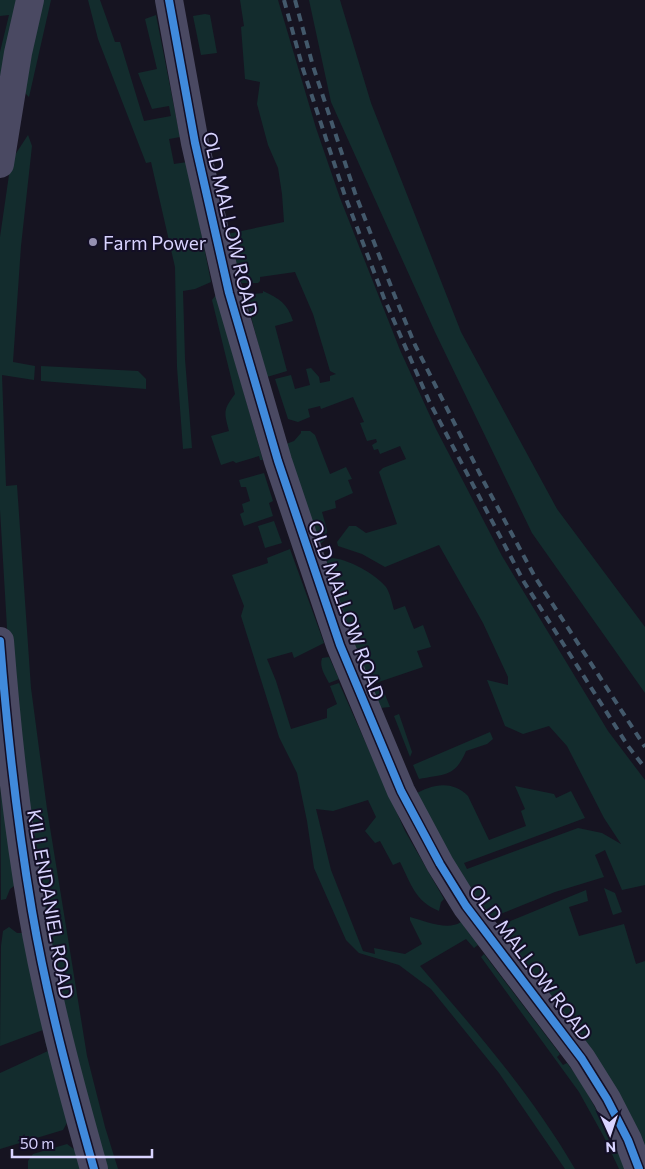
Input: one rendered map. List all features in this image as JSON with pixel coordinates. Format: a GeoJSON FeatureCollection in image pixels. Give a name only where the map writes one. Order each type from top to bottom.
{"type":"FeatureCollection","features":[{"type":"Feature","properties":{"kind":"street"},"geometry":{"type":"LineString","coordinates":[[0,164],[18,53],[30,0]]}},
{"type":"Feature","properties":{"kind":"street","name":"OLD MALLOW ROAD"},"geometry":{"type":"LineString","coordinates":[[169,0],[195,143],[229,293],[278,461],[340,645],[401,792],[440,864],[466,906],[582,1059],[607,1099],[628,1140],[640,1169]]}},
{"type":"Feature","properties":{"kind":"street","name":"KILLENDANIEL ROAD"},"geometry":{"type":"LineString","coordinates":[[0,641],[12,762],[32,912],[57,1029],[94,1169]]}},
{"type":"Feature","properties":{"kind":"green space"},"geometry":{"type":"Polygon","coordinates":[[[0,0],[19,0],[0,90],[0,52],[9,15],[0,16],[0,0]]]}},
{"type":"Feature","properties":{"kind":"green space"},"geometry":{"type":"Polygon","coordinates":[[[39,0],[51,0],[29,97],[25,93],[39,0]]]}},
{"type":"Feature","properties":{"kind":"green space"},"geometry":{"type":"Polygon","coordinates":[[[88,0],[100,0],[115,42],[120,42],[144,121],[171,116],[169,106],[152,109],[138,73],[157,69],[145,19],[156,15],[180,137],[169,139],[174,164],[187,162],[211,282],[195,289],[183,291],[185,359],[192,448],[183,449],[177,367],[175,267],[151,162],[146,163],[98,39],[88,0]]]}},
{"type":"Feature","properties":{"kind":"green space"},"geometry":{"type":"Polygon","coordinates":[[[240,0],[278,0],[316,128],[340,198],[400,350],[436,429],[502,556],[608,731],[645,780],[645,885],[622,890],[605,850],[595,855],[604,877],[555,892],[488,918],[414,795],[428,788],[442,785],[462,791],[468,796],[489,840],[526,826],[521,811],[525,809],[515,786],[554,794],[556,798],[571,791],[585,818],[464,863],[467,869],[578,828],[602,833],[621,844],[604,818],[567,746],[549,726],[523,734],[505,726],[487,680],[508,685],[508,677],[483,623],[439,545],[385,567],[362,554],[338,546],[337,542],[349,526],[356,526],[366,533],[397,524],[379,472],[383,468],[406,459],[400,446],[380,454],[378,449],[374,450],[372,445],[377,442],[376,439],[367,441],[360,423],[364,422],[353,397],[321,409],[320,406],[308,409],[310,417],[298,422],[288,419],[275,379],[291,375],[295,389],[310,385],[306,369],[311,368],[319,377],[320,383],[330,381],[330,376],[336,374],[330,371],[313,314],[295,272],[260,277],[258,283],[242,283],[239,280],[227,234],[284,222],[278,168],[268,145],[257,104],[260,82],[245,79],[241,27],[244,26],[240,0]]]}},
{"type":"Feature","properties":{"kind":"green space"},"geometry":{"type":"Polygon","coordinates":[[[309,0],[340,0],[371,103],[461,332],[557,509],[645,627],[645,693],[532,533],[435,332],[331,102],[309,0]]]}},
{"type":"Feature","properties":{"kind":"green space"},"geometry":{"type":"Polygon","coordinates":[[[210,15],[217,53],[201,55],[193,16],[210,15]]]}},
{"type":"Feature","properties":{"kind":"green space"},"geometry":{"type":"Polygon","coordinates":[[[28,135],[32,146],[21,246],[13,362],[35,366],[34,380],[2,375],[6,486],[17,485],[31,688],[47,809],[87,1056],[118,1169],[102,1169],[60,1015],[15,725],[0,510],[0,237],[11,161],[28,135]]]}},
{"type":"Feature","properties":{"kind":"green space"},"geometry":{"type":"Polygon","coordinates":[[[263,291],[282,302],[293,321],[275,326],[287,371],[267,377],[246,298],[254,294],[263,293],[263,291]]]}},
{"type":"Feature","properties":{"kind":"green space"},"geometry":{"type":"Polygon","coordinates":[[[216,295],[263,460],[260,460],[259,456],[236,463],[233,461],[221,465],[211,436],[229,431],[226,411],[228,404],[235,394],[212,300],[216,295]]]}},
{"type":"Feature","properties":{"kind":"green space"},"geometry":{"type":"Polygon","coordinates":[[[41,366],[138,371],[146,379],[146,389],[41,381],[41,366]]]}},
{"type":"Feature","properties":{"kind":"green space"},"geometry":{"type":"Polygon","coordinates":[[[301,431],[310,431],[315,435],[330,474],[346,467],[352,479],[348,480],[353,493],[335,501],[336,508],[322,512],[327,530],[326,539],[321,543],[317,543],[286,444],[294,441],[301,431]]]}},
{"type":"Feature","properties":{"kind":"green space"},"geometry":{"type":"Polygon","coordinates":[[[264,473],[273,501],[269,503],[273,516],[244,526],[240,514],[244,512],[242,504],[250,501],[246,487],[241,487],[239,480],[264,473]]]}},
{"type":"Feature","properties":{"kind":"green space"},"geometry":{"type":"Polygon","coordinates":[[[274,521],[282,543],[265,548],[258,526],[274,521]]]}},
{"type":"Feature","properties":{"kind":"green space"},"geometry":{"type":"Polygon","coordinates":[[[290,549],[324,643],[294,658],[292,652],[267,659],[291,729],[327,718],[327,709],[337,704],[330,686],[339,683],[405,831],[444,899],[441,902],[439,911],[424,902],[411,885],[400,862],[393,865],[380,841],[375,843],[365,831],[376,817],[368,800],[333,811],[316,809],[331,870],[363,951],[375,954],[374,948],[405,954],[422,944],[410,917],[429,923],[450,926],[461,922],[478,945],[474,948],[466,939],[420,966],[522,1089],[575,1169],[565,1169],[499,1073],[431,989],[399,965],[359,953],[346,940],[314,868],[297,773],[279,737],[241,616],[244,606],[232,575],[268,563],[267,558],[290,549]]]}},
{"type":"Feature","properties":{"kind":"green space"},"geometry":{"type":"Polygon","coordinates":[[[329,558],[336,558],[351,563],[375,577],[386,587],[394,610],[405,606],[414,629],[423,625],[431,647],[417,651],[423,667],[367,686],[325,564],[329,558]]]}},
{"type":"Feature","properties":{"kind":"green space"},"geometry":{"type":"Polygon","coordinates":[[[329,657],[339,679],[329,683],[321,665],[322,658],[329,657]]]}},
{"type":"Feature","properties":{"kind":"green space"},"geometry":{"type":"Polygon","coordinates":[[[382,687],[390,707],[380,708],[369,692],[382,687]]]}},
{"type":"Feature","properties":{"kind":"green space"},"geometry":{"type":"Polygon","coordinates":[[[399,714],[412,752],[410,757],[394,716],[399,714]]]}},
{"type":"Feature","properties":{"kind":"green space"},"geometry":{"type":"Polygon","coordinates":[[[490,732],[493,739],[487,744],[466,751],[458,766],[453,770],[442,775],[419,779],[413,765],[490,732]]]}},
{"type":"Feature","properties":{"kind":"green space"},"geometry":{"type":"Polygon","coordinates":[[[0,735],[18,883],[10,889],[6,899],[1,900],[0,735]]]}},
{"type":"Feature","properties":{"kind":"green space"},"geometry":{"type":"Polygon","coordinates":[[[604,888],[615,893],[622,912],[613,915],[604,888]]]}},
{"type":"Feature","properties":{"kind":"green space"},"geometry":{"type":"Polygon","coordinates":[[[586,890],[588,901],[569,907],[579,936],[624,924],[636,964],[645,961],[645,1154],[492,930],[586,890]]]}},
{"type":"Feature","properties":{"kind":"green space"},"geometry":{"type":"Polygon","coordinates":[[[9,927],[17,933],[27,933],[43,1030],[0,1046],[1,946],[3,931],[9,927]]]}},
{"type":"Feature","properties":{"kind":"green space"},"geometry":{"type":"Polygon","coordinates":[[[484,954],[560,1054],[557,1057],[563,1065],[567,1063],[581,1082],[626,1169],[619,1169],[579,1092],[481,957],[484,954]]]}},
{"type":"Feature","properties":{"kind":"green space"},"geometry":{"type":"Polygon","coordinates":[[[51,1039],[68,1121],[63,1130],[0,1149],[0,1073],[48,1051],[45,1041],[51,1039]]]}},
{"type":"Feature","properties":{"kind":"green space"},"geometry":{"type":"Polygon","coordinates":[[[67,1144],[75,1150],[85,1169],[28,1169],[28,1161],[33,1154],[67,1144]]]}},
{"type":"Feature","properties":{"kind":"railway"},"geometry":{"type":"LineString","coordinates":[[284,0],[303,69],[345,196],[384,298],[429,401],[524,582],[628,746],[645,768]]}},
{"type":"Feature","properties":{"kind":"railway"},"geometry":{"type":"LineString","coordinates":[[295,0],[313,66],[355,193],[415,345],[484,482],[535,577],[645,747]]}},
{"type":"Feature","properties":{"kind":"cycle path"},"geometry":{"type":"LineString","coordinates":[[169,0],[195,143],[229,293],[278,461],[340,645],[401,791],[440,864],[466,906],[582,1059],[607,1099],[628,1140],[639,1169]]}},
{"type":"Feature","properties":{"kind":"cycle path"},"geometry":{"type":"LineString","coordinates":[[0,641],[13,776],[32,911],[60,1041],[94,1169]]}},
{"type":"Feature","properties":{"kind":"place","name":"Farm Power"},"geometry":{"type":"Point","coordinates":[93,242]}}]}
